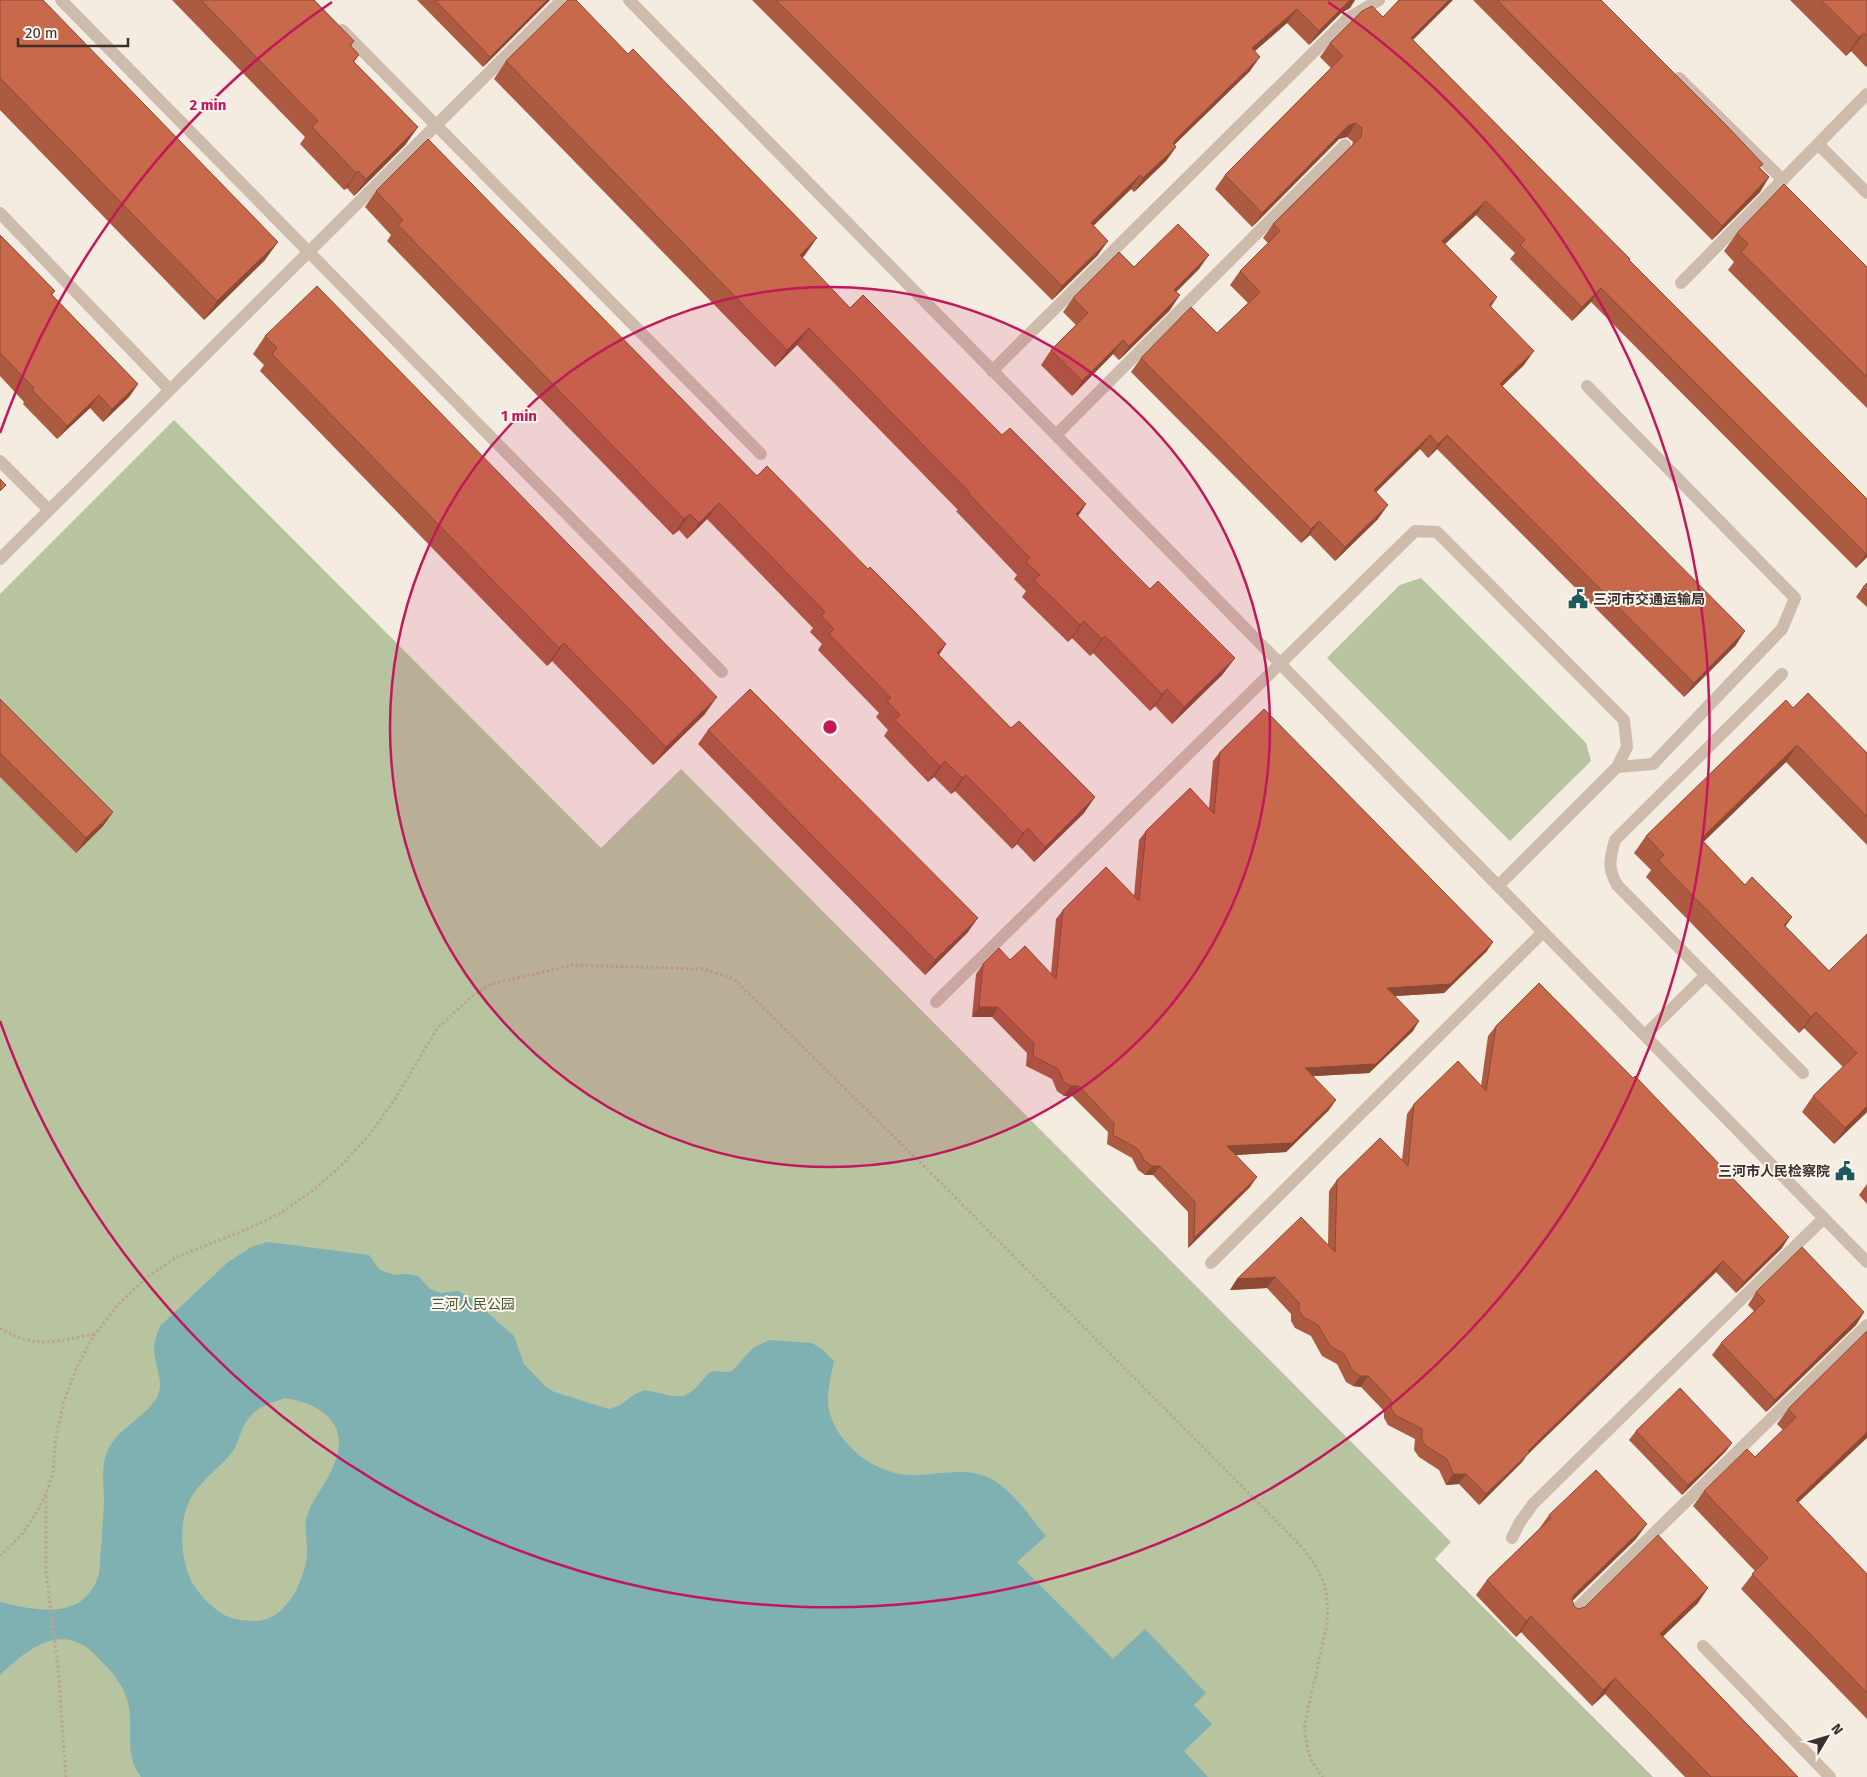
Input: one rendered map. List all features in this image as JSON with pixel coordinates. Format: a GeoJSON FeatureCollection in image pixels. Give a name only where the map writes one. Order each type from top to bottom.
{"type":"FeatureCollection","features":[{"type":"Feature","properties":{"kind":"street"},"geometry":{"type":"LineString","coordinates":[[61,0],[722,672]]}},
{"type":"Feature","properties":{"kind":"street"},"geometry":{"type":"LineString","coordinates":[[0,559],[562,0]]}},
{"type":"Feature","properties":{"kind":"street"},"geometry":{"type":"LineString","coordinates":[[629,0],[1867,1262]]}},
{"type":"Feature","properties":{"kind":"street"},"geometry":{"type":"LineString","coordinates":[[992,371],[1347,19],[1378,0]]}},
{"type":"Feature","properties":{"kind":"street"},"geometry":{"type":"LineString","coordinates":[[332,21],[761,454]]}},
{"type":"Feature","properties":{"kind":"street"},"geometry":{"type":"LineString","coordinates":[[1670,69],[1783,180]]}},
{"type":"Feature","properties":{"kind":"street"},"geometry":{"type":"LineString","coordinates":[[1682,283],[1867,94]]}},
{"type":"Feature","properties":{"kind":"street"},"geometry":{"type":"LineString","coordinates":[[1818,144],[1867,193]]}},
{"type":"Feature","properties":{"kind":"street"},"geometry":{"type":"LineString","coordinates":[[1056,435],[1345,145]]}},
{"type":"Feature","properties":{"kind":"street"},"geometry":{"type":"LineString","coordinates":[[0,214],[170,390]]}},
{"type":"Feature","properties":{"kind":"street"},"geometry":{"type":"LineString","coordinates":[[1587,386],[1795,598],[1782,629],[1654,764],[1617,767]]}},
{"type":"Feature","properties":{"kind":"street"},"geometry":{"type":"LineString","coordinates":[[0,461],[49,510]]}},
{"type":"Feature","properties":{"kind":"street"},"geometry":{"type":"LineString","coordinates":[[936,1002],[1415,531],[1437,532],[1624,720],[1627,747],[1617,767],[1498,886]]}},
{"type":"Feature","properties":{"kind":"street"},"geometry":{"type":"LineString","coordinates":[[1782,674],[1615,840],[1610,858],[1610,872],[1617,885],[1803,1073]]}},
{"type":"Feature","properties":{"kind":"street"},"geometry":{"type":"LineString","coordinates":[[1211,1263],[1543,932]]}},
{"type":"Feature","properties":{"kind":"street"},"geometry":{"type":"LineString","coordinates":[[1645,1035],[1706,975]]}},
{"type":"Feature","properties":{"kind":"street"},"geometry":{"type":"LineString","coordinates":[[1512,1538],[1520,1522],[1533,1504],[1824,1218]]}},
{"type":"Feature","properties":{"kind":"street"},"geometry":{"type":"LineString","coordinates":[[1569,1616],[1867,1325]]}},
{"type":"Feature","properties":{"kind":"street"},"geometry":{"type":"LineString","coordinates":[[1703,1646],[1830,1777]]}},
{"type":"Feature","properties":{"kind":"path"},"geometry":{"type":"LineString","coordinates":[[0,1556],[22,1534],[46,1494],[53,1472],[56,1436],[64,1401],[76,1367],[95,1334],[118,1305],[138,1285],[175,1258],[272,1217],[312,1191],[341,1166],[370,1134],[437,1029],[471,997],[491,984],[573,965],[703,969],[736,981],[951,1193],[1288,1533],[1317,1566],[1326,1587],[1328,1612],[1304,1728],[1312,1762],[1323,1777]]}},
{"type":"Feature","properties":{"kind":"path"},"geometry":{"type":"LineString","coordinates":[[0,1328],[14,1337],[33,1342],[51,1342],[95,1334]]}},
{"type":"Feature","properties":{"kind":"path"},"geometry":{"type":"LineString","coordinates":[[46,1494],[46,1572],[58,1667],[66,1777]]}},
{"type":"Feature","properties":{"kind":"green space","name":"三河人民公园"},"geometry":{"type":"Polygon","coordinates":[[[174,420],[601,848],[681,769],[1451,1542],[1435,1559],[1653,1777],[0,1777],[0,594],[174,420]]]}},
{"type":"Feature","properties":{"kind":"green space"},"geometry":{"type":"Polygon","coordinates":[[[1421,578],[1586,743],[1591,761],[1510,841],[1327,658],[1400,585],[1421,578]]]}},
{"type":"Feature","properties":{"kind":"water"},"geometry":{"type":"Polygon","coordinates":[[[268,1242],[369,1255],[379,1269],[385,1272],[395,1275],[407,1274],[418,1276],[430,1289],[441,1293],[458,1291],[473,1300],[514,1336],[524,1364],[544,1385],[554,1392],[609,1409],[620,1405],[635,1394],[645,1390],[672,1396],[684,1396],[694,1390],[709,1373],[732,1371],[753,1348],[769,1340],[812,1343],[822,1349],[834,1361],[829,1387],[828,1401],[830,1414],[842,1437],[860,1456],[872,1464],[896,1473],[918,1475],[966,1472],[976,1473],[994,1480],[1018,1502],[1046,1536],[1017,1562],[1113,1659],[1145,1629],[1206,1693],[1194,1705],[1212,1724],[1184,1751],[1208,1777],[141,1777],[132,1759],[130,1712],[124,1692],[112,1672],[87,1648],[70,1640],[58,1639],[47,1642],[37,1646],[17,1660],[0,1675],[0,1602],[28,1608],[56,1609],[69,1607],[81,1601],[91,1591],[100,1570],[104,1463],[107,1452],[113,1442],[144,1413],[157,1397],[160,1379],[154,1348],[160,1326],[227,1263],[251,1247],[268,1242]],[[285,1398],[254,1412],[242,1430],[233,1451],[201,1484],[188,1504],[182,1535],[184,1557],[189,1576],[205,1600],[221,1613],[231,1618],[253,1621],[264,1620],[275,1615],[284,1608],[291,1598],[302,1576],[307,1554],[305,1526],[307,1516],[333,1467],[338,1452],[339,1439],[336,1428],[322,1411],[299,1401],[285,1398]]]}},
{"type":"Feature","properties":{"kind":"building"},"geometry":{"type":"Polygon","coordinates":[[[0,0],[43,0],[278,242],[217,301],[0,78],[0,0]]]}},
{"type":"Feature","properties":{"kind":"building"},"geometry":{"type":"Polygon","coordinates":[[[201,0],[314,0],[354,41],[350,45],[359,55],[353,61],[418,127],[366,179],[358,171],[356,173],[312,127],[318,121],[201,0]]]}},
{"type":"Feature","properties":{"kind":"building"},"geometry":{"type":"Polygon","coordinates":[[[435,0],[547,0],[490,57],[435,0]]]}},
{"type":"Feature","properties":{"kind":"building"},"geometry":{"type":"Polygon","coordinates":[[[568,0],[576,0],[628,54],[633,49],[817,238],[800,255],[850,308],[863,295],[1002,435],[1010,428],[1086,504],[1076,514],[1117,556],[1150,589],[1158,581],[1235,658],[1184,707],[1167,689],[1162,694],[1105,636],[1102,639],[1084,621],[1080,625],[1034,580],[1040,575],[1026,562],[1030,558],[970,493],[809,328],[787,350],[506,61],[568,0]]]}},
{"type":"Feature","properties":{"kind":"building"},"geometry":{"type":"Polygon","coordinates":[[[776,0],[1350,0],[1319,31],[1297,9],[1252,48],[1260,57],[1178,137],[1173,143],[1176,147],[1143,178],[1140,175],[1091,223],[1108,241],[1062,286],[776,0]]]}},
{"type":"Feature","properties":{"kind":"building"},"geometry":{"type":"Polygon","coordinates":[[[1399,0],[1449,0],[1411,38],[1867,499],[1866,554],[1601,288],[1582,307],[1520,245],[1525,240],[1486,201],[1442,241],[1497,297],[1489,305],[1534,351],[1500,384],[1745,631],[1694,683],[1447,435],[1438,444],[1430,435],[1374,490],[1388,505],[1345,547],[1319,521],[1311,529],[1141,358],[1191,307],[1217,333],[1260,292],[1240,271],[1280,231],[1273,224],[1361,137],[1362,128],[1356,123],[1349,125],[1262,213],[1225,175],[1343,56],[1330,43],[1362,11],[1372,6],[1383,17],[1399,0]]]}},
{"type":"Feature","properties":{"kind":"building"},"geometry":{"type":"Polygon","coordinates":[[[1497,0],[1601,0],[1728,127],[1763,164],[1759,168],[1769,177],[1722,226],[1497,0]]]}},
{"type":"Feature","properties":{"kind":"building"},"geometry":{"type":"Polygon","coordinates":[[[1821,0],[1867,0],[1867,36],[1864,33],[1859,37],[1821,0]]]}},
{"type":"Feature","properties":{"kind":"building"},"geometry":{"type":"Polygon","coordinates":[[[428,139],[757,476],[767,466],[868,569],[870,567],[912,609],[946,644],[937,653],[1011,728],[1019,721],[1095,797],[1045,847],[1028,828],[1023,833],[966,775],[962,778],[945,761],[940,766],[895,720],[900,715],[887,701],[891,698],[829,634],[834,629],[821,616],[825,612],[719,503],[699,523],[690,514],[684,519],[398,225],[403,220],[376,191],[428,139]]]}},
{"type":"Feature","properties":{"kind":"building"},"geometry":{"type":"Polygon","coordinates":[[[1784,184],[1867,267],[1867,377],[1741,252],[1748,244],[1737,233],[1784,184]]]}},
{"type":"Feature","properties":{"kind":"building"},"geometry":{"type":"Polygon","coordinates":[[[1178,224],[1209,255],[1174,290],[1180,295],[1129,346],[1123,340],[1082,381],[1051,350],[1088,313],[1073,298],[1119,252],[1134,267],[1178,224]]]}},
{"type":"Feature","properties":{"kind":"building"},"geometry":{"type":"Polygon","coordinates":[[[0,235],[55,291],[51,294],[138,384],[112,409],[99,395],[67,426],[0,353],[0,235]]]}},
{"type":"Feature","properties":{"kind":"building"},"geometry":{"type":"Polygon","coordinates":[[[317,286],[717,697],[666,747],[564,643],[559,648],[272,354],[277,348],[265,336],[317,286]]]}},
{"type":"Feature","properties":{"kind":"building"},"geometry":{"type":"Polygon","coordinates":[[[0,479],[6,485],[0,491],[0,479]]]}},
{"type":"Feature","properties":{"kind":"building"},"geometry":{"type":"Polygon","coordinates":[[[1867,583],[1867,591],[1863,587],[1867,583]]]}},
{"type":"Feature","properties":{"kind":"building"},"geometry":{"type":"Polygon","coordinates":[[[750,689],[978,918],[935,960],[708,730],[750,689]]]}},
{"type":"Feature","properties":{"kind":"building"},"geometry":{"type":"Polygon","coordinates":[[[1808,693],[1867,753],[1867,817],[1797,745],[1701,839],[1745,885],[1752,877],[1792,917],[1784,925],[1829,971],[1867,934],[1867,1106],[1845,1128],[1813,1096],[1857,1053],[1816,1012],[1811,1017],[1658,860],[1664,855],[1646,836],[1786,700],[1793,708],[1808,693]]]}},
{"type":"Feature","properties":{"kind":"building"},"geometry":{"type":"Polygon","coordinates":[[[0,699],[113,812],[86,838],[0,753],[0,699]]]}},
{"type":"Feature","properties":{"kind":"building"},"geometry":{"type":"Polygon","coordinates":[[[1264,709],[1493,942],[1450,984],[1387,988],[1419,1021],[1376,1064],[1305,1068],[1336,1100],[1292,1143],[1227,1146],[1257,1177],[1194,1238],[1195,1202],[1160,1166],[1152,1166],[1145,1161],[1138,1149],[1113,1135],[1114,1123],[1079,1086],[1071,1086],[1064,1082],[1058,1069],[1033,1056],[1034,1043],[998,1007],[979,1007],[983,964],[999,948],[1010,960],[1025,946],[1056,979],[1063,910],[1106,867],[1139,901],[1146,831],[1190,788],[1214,814],[1220,752],[1264,709]]]}},
{"type":"Feature","properties":{"kind":"building"},"geometry":{"type":"Polygon","coordinates":[[[1539,983],[1633,1078],[1635,1076],[1789,1237],[1744,1282],[1723,1261],[1486,1494],[1466,1474],[1453,1474],[1447,1459],[1426,1446],[1422,1440],[1422,1429],[1395,1415],[1391,1408],[1391,1400],[1368,1376],[1360,1376],[1353,1371],[1344,1354],[1330,1346],[1318,1325],[1303,1317],[1299,1310],[1299,1303],[1275,1277],[1237,1279],[1301,1217],[1335,1252],[1337,1180],[1380,1138],[1408,1166],[1414,1104],[1458,1061],[1486,1091],[1496,1026],[1539,983]]]}},
{"type":"Feature","properties":{"kind":"building"},"geometry":{"type":"Polygon","coordinates":[[[1802,1247],[1864,1312],[1775,1400],[1721,1343],[1765,1301],[1756,1292],[1802,1247]]]}},
{"type":"Feature","properties":{"kind":"building"},"geometry":{"type":"Polygon","coordinates":[[[1867,1331],[1867,1432],[1796,1500],[1867,1574],[1867,1693],[1752,1574],[1768,1558],[1704,1491],[1747,1449],[1755,1457],[1796,1417],[1788,1409],[1867,1331]]]}},
{"type":"Feature","properties":{"kind":"building"},"geometry":{"type":"Polygon","coordinates":[[[1680,1388],[1732,1443],[1688,1485],[1636,1431],[1680,1388]]]}},
{"type":"Feature","properties":{"kind":"building"},"geometry":{"type":"Polygon","coordinates":[[[1596,1470],[1647,1524],[1574,1595],[1572,1599],[1574,1606],[1578,1609],[1585,1607],[1658,1535],[1708,1588],[1660,1634],[1798,1777],[1711,1777],[1615,1678],[1603,1690],[1531,1616],[1526,1621],[1487,1580],[1551,1518],[1549,1515],[1596,1470]]]}},
{"type":"Feature","properties":{"kind":"place","name":"三河市交通运输局"},"geometry":{"type":"Point","coordinates":[1578,599]}},
{"type":"Feature","properties":{"kind":"place","name":"三河市人民检察院"},"geometry":{"type":"Point","coordinates":[1845,1171]}}]}
